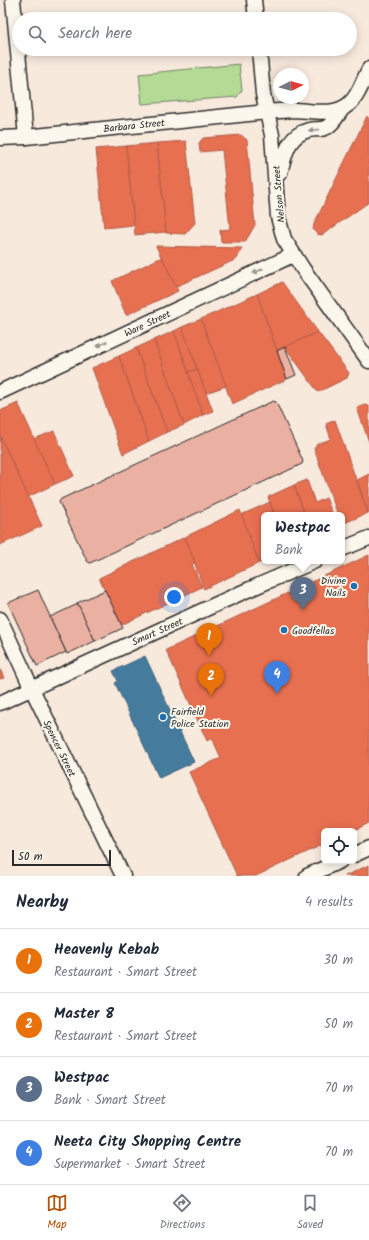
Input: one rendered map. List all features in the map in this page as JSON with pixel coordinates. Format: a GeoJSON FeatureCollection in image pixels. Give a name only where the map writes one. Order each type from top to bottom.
{"type":"FeatureCollection","features":[{"type":"Feature","properties":{"kind":"street"},"geometry":{"type":"LineString","coordinates":[[13,0],[14,12]]}},
{"type":"Feature","properties":{"kind":"street"},"geometry":{"type":"LineString","coordinates":[[254,0],[255,12]]}},
{"type":"Feature","properties":{"kind":"street"},"geometry":{"type":"LineString","coordinates":[[18,56],[26,137]]}},
{"type":"Feature","properties":{"kind":"street","name":"Nelson Street"},"geometry":{"type":"LineString","coordinates":[[260,56],[263,94],[272,135],[277,184],[278,217],[284,239],[293,255],[369,360]]}},
{"type":"Feature","properties":{"kind":"street"},"geometry":{"type":"LineString","coordinates":[[277,184],[289,142],[304,131],[326,128],[332,123],[343,108],[349,105],[354,99],[369,69]]}},
{"type":"Feature","properties":{"kind":"street","name":"Barbara Street"},"geometry":{"type":"LineString","coordinates":[[0,138],[26,137],[267,112],[292,110],[325,112],[343,108]]}},
{"type":"Feature","properties":{"kind":"street","name":"Ware Street"},"geometry":{"type":"LineString","coordinates":[[0,392],[293,255]]}},
{"type":"Feature","properties":{"kind":"street"},"geometry":{"type":"LineString","coordinates":[[345,548],[369,538]]}},
{"type":"Feature","properties":{"kind":"street","name":"Smart Street"},"geometry":{"type":"LineString","coordinates":[[0,703],[243,592],[308,564]]}},
{"type":"Feature","properties":{"kind":"street","name":"Spencer Street"},"geometry":{"type":"LineString","coordinates":[[0,619],[32,689],[123,876]]}},
{"type":"Feature","properties":{"kind":"street"},"geometry":{"type":"LineString","coordinates":[[357,853],[369,848]]}},
{"type":"Feature","properties":{"kind":"street"},"geometry":{"type":"LineString","coordinates":[[307,876],[333,864]]}},
{"type":"Feature","properties":{"kind":"green space"},"geometry":{"type":"Polygon","coordinates":[[[239,64],[242,90],[237,97],[142,104],[139,74],[239,64]]]}},
{"type":"Feature","properties":{"kind":"building: Shops"},"geometry":{"type":"Polygon","coordinates":[[[367,116],[369,119],[369,202],[322,235],[317,234],[313,230],[314,224],[367,116]]]}},
{"type":"Feature","properties":{"kind":"building: Shops"},"geometry":{"type":"Polygon","coordinates":[[[241,135],[247,140],[255,225],[245,242],[221,242],[220,230],[230,229],[222,150],[200,152],[199,143],[203,138],[241,135]]]}},
{"type":"Feature","properties":{"kind":"building: Shops"},"geometry":{"type":"Polygon","coordinates":[[[186,141],[195,223],[185,234],[166,233],[157,143],[186,141]]]}},
{"type":"Feature","properties":{"kind":"building: Shops"},"geometry":{"type":"Polygon","coordinates":[[[157,143],[166,232],[135,235],[126,146],[157,143]]]}},
{"type":"Feature","properties":{"kind":"building: Shops"},"geometry":{"type":"Polygon","coordinates":[[[126,146],[134,225],[104,228],[96,149],[126,146]]]}},
{"type":"Feature","properties":{"kind":"building: Shops"},"geometry":{"type":"Polygon","coordinates":[[[156,246],[242,248],[237,259],[175,287],[156,246]]]}},
{"type":"Feature","properties":{"kind":"building: Shops"},"geometry":{"type":"Polygon","coordinates":[[[162,257],[178,291],[126,315],[112,281],[162,257]]]}},
{"type":"Feature","properties":{"kind":"building: Shops"},"geometry":{"type":"Polygon","coordinates":[[[282,282],[318,332],[277,351],[257,294],[282,282]]]}},
{"type":"Feature","properties":{"kind":"building: Shops"},"geometry":{"type":"Polygon","coordinates":[[[257,294],[287,379],[232,404],[201,319],[257,294]]]}},
{"type":"Feature","properties":{"kind":"building: Shops"},"geometry":{"type":"Polygon","coordinates":[[[201,319],[226,386],[206,393],[182,327],[201,319]]]}},
{"type":"Feature","properties":{"kind":"building: Shops"},"geometry":{"type":"Polygon","coordinates":[[[182,327],[197,369],[188,372],[174,331],[182,327]]]}},
{"type":"Feature","properties":{"kind":"building: Shops"},"geometry":{"type":"Polygon","coordinates":[[[174,331],[203,415],[184,425],[154,340],[174,331]]]}},
{"type":"Feature","properties":{"kind":"building: Shops"},"geometry":{"type":"Polygon","coordinates":[[[318,332],[349,373],[347,378],[318,392],[285,347],[318,332]]]}},
{"type":"Feature","properties":{"kind":"building: Shops"},"geometry":{"type":"Polygon","coordinates":[[[154,340],[184,425],[167,432],[136,348],[154,340]]]}},
{"type":"Feature","properties":{"kind":"building: Shops"},"geometry":{"type":"Polygon","coordinates":[[[136,348],[167,432],[149,441],[119,356],[136,348]]]}},
{"type":"Feature","properties":{"kind":"building: Shops"},"geometry":{"type":"Polygon","coordinates":[[[119,356],[149,441],[123,454],[92,368],[119,356]]]}},
{"type":"Feature","properties":{"kind":"building: Shops"},"geometry":{"type":"Polygon","coordinates":[[[197,369],[213,411],[203,415],[188,372],[197,369]]]}},
{"type":"Feature","properties":{"kind":"building: Shops"},"geometry":{"type":"Polygon","coordinates":[[[18,403],[55,484],[28,497],[0,436],[0,411],[18,403]]]}},
{"type":"Feature","properties":{"kind":"building: Shops"},"geometry":{"type":"Polygon","coordinates":[[[364,405],[369,406],[369,442],[357,408],[364,405]]]}},
{"type":"Feature","properties":{"kind":"building: Shops"},"geometry":{"type":"Polygon","coordinates":[[[335,420],[368,513],[345,523],[345,512],[337,512],[314,449],[317,444],[331,439],[326,424],[335,420]]]}},
{"type":"Feature","properties":{"kind":"building: Shops"},"geometry":{"type":"Polygon","coordinates":[[[54,431],[74,476],[55,484],[34,439],[54,431]]]}},
{"type":"Feature","properties":{"kind":"building: Shops"},"geometry":{"type":"Polygon","coordinates":[[[0,436],[42,526],[0,545],[0,436]]]}},
{"type":"Feature","properties":{"kind":"building: Shops"},"geometry":{"type":"Polygon","coordinates":[[[369,474],[369,512],[368,513],[357,480],[369,474]]]}},
{"type":"Feature","properties":{"kind":"building: Shops"},"geometry":{"type":"Polygon","coordinates":[[[307,480],[315,503],[326,498],[332,512],[304,512],[294,485],[307,480]]]}},
{"type":"Feature","properties":{"kind":"building: Shops"},"geometry":{"type":"Polygon","coordinates":[[[294,485],[304,512],[273,512],[268,497],[294,485]]]}},
{"type":"Feature","properties":{"kind":"building: Shops"},"geometry":{"type":"Polygon","coordinates":[[[270,502],[273,512],[261,512],[261,562],[259,563],[241,515],[270,502]]]}},
{"type":"Feature","properties":{"kind":"building: Shops"},"geometry":{"type":"Polygon","coordinates":[[[240,510],[259,563],[204,589],[185,537],[240,510]]]}},
{"type":"Feature","properties":{"kind":"building: Shops"},"geometry":{"type":"Polygon","coordinates":[[[185,537],[195,563],[192,564],[202,587],[121,625],[99,578],[185,537]]]}},
{"type":"Feature","properties":{"kind":"building: Shops"},"geometry":{"type":"Polygon","coordinates":[[[369,555],[369,823],[357,829],[321,828],[321,845],[256,876],[237,876],[189,772],[221,758],[212,738],[207,741],[166,650],[369,555]]]}},
{"type":"Feature","properties":{"kind":"building: Shops"},"geometry":{"type":"Polygon","coordinates":[[[0,669],[4,678],[0,679],[0,669]]]}},
{"type":"Feature","properties":{"kind":"building: Shops"},"geometry":{"type":"Polygon","coordinates":[[[369,865],[369,876],[345,876],[369,865]]]}},
{"type":"Feature","properties":{"kind":"building: Public"},"geometry":{"type":"Polygon","coordinates":[[[145,656],[194,762],[159,778],[115,683],[118,681],[113,671],[145,656]]]}},
{"type":"Feature","properties":{"kind":"building: Other"},"geometry":{"type":"Polygon","coordinates":[[[285,347],[296,375],[287,379],[277,351],[285,347]]]}},
{"type":"Feature","properties":{"kind":"building: Other"},"geometry":{"type":"Polygon","coordinates":[[[273,401],[276,402],[303,461],[302,464],[90,563],[87,561],[59,502],[61,499],[273,401]]]}},
{"type":"Feature","properties":{"kind":"building: Other"},"geometry":{"type":"Polygon","coordinates":[[[38,590],[66,652],[37,666],[8,603],[38,590]]]}},
{"type":"Feature","properties":{"kind":"building: Other"},"geometry":{"type":"Polygon","coordinates":[[[105,590],[123,628],[95,641],[77,603],[105,590]]]}},
{"type":"Feature","properties":{"kind":"building: Other"},"geometry":{"type":"Polygon","coordinates":[[[78,604],[95,641],[67,654],[50,617],[78,604]]]}},
{"type":"Feature","properties":{"kind":"place","name":"Divine Nails"},"geometry":{"type":"Point","coordinates":[354,586]}},
{"type":"Feature","properties":{"kind":"place","name":"Westpac"},"geometry":{"type":"Point","coordinates":[303,610]}},
{"type":"Feature","properties":{"kind":"place","name":"Goodfellas"},"geometry":{"type":"Point","coordinates":[284,630]}},
{"type":"Feature","properties":{"kind":"place","name":"Heavenly Kebab"},"geometry":{"type":"Point","coordinates":[209,656]}},
{"type":"Feature","properties":{"kind":"place","name":"Neeta City Shopping Centre"},"geometry":{"type":"Point","coordinates":[277,694]}},
{"type":"Feature","properties":{"kind":"place","name":"Master 8"},"geometry":{"type":"Point","coordinates":[211,696]}},
{"type":"Feature","properties":{"kind":"place","name":"Fairfield Police Station"},"geometry":{"type":"Point","coordinates":[163,717]}}]}
